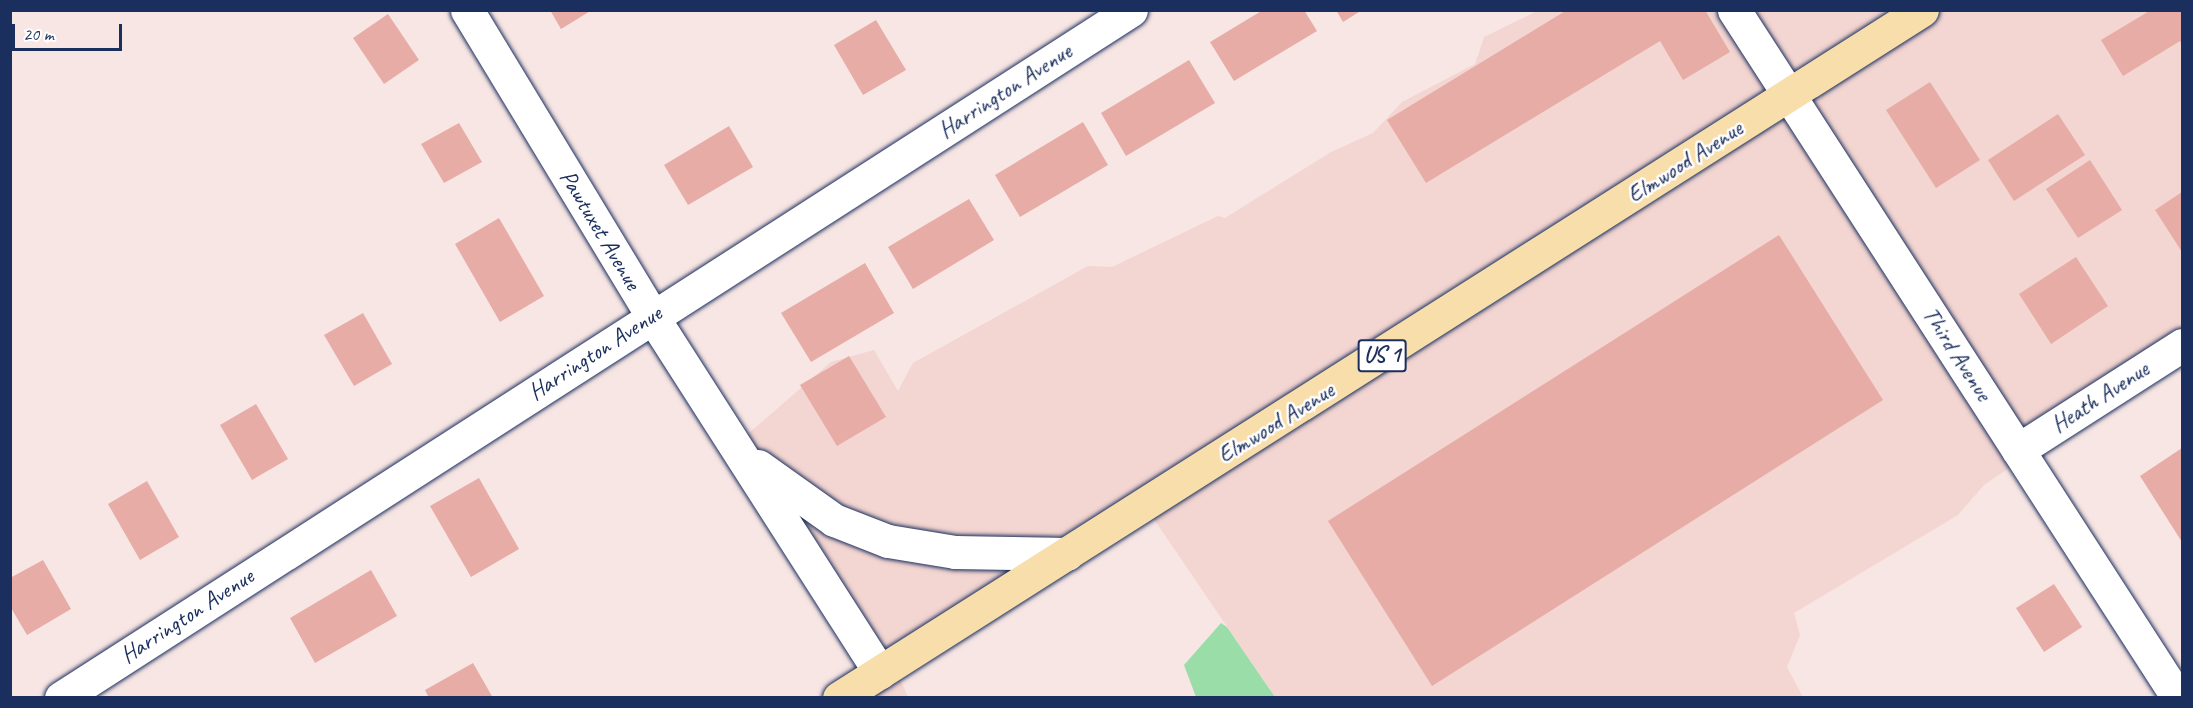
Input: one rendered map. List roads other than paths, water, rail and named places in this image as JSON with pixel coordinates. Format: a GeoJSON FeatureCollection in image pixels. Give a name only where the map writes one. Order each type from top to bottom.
{"type":"FeatureCollection","features":[{"type":"Feature","properties":{"kind":"main road","name":"Elmwood Avenue"},"geometry":{"type":"LineString","coordinates":[[839,698],[1922,10]]}},
{"type":"Feature","properties":{"kind":"street","name":"Pawtuxet Avenue"},"geometry":{"type":"LineString","coordinates":[[467,10],[652,316],[880,672]]}},
{"type":"Feature","properties":{"kind":"street","name":"Harrington Avenue"},"geometry":{"type":"LineString","coordinates":[[61,698],[1131,10]]}},
{"type":"Feature","properties":{"kind":"street","name":"Third Avenue"},"geometry":{"type":"LineString","coordinates":[[1734,10],[1791,94],[2178,698]]}},
{"type":"Feature","properties":{"kind":"street","name":"Heath Avenue"},"geometry":{"type":"LineString","coordinates":[[2018,450],[2182,345]]}},
{"type":"Feature","properties":{"kind":"street","name":"Pawtuxet Avenue"},"geometry":{"type":"LineString","coordinates":[[736,446],[779,484],[834,520],[888,541],[955,552],[1067,554]]}}]}
